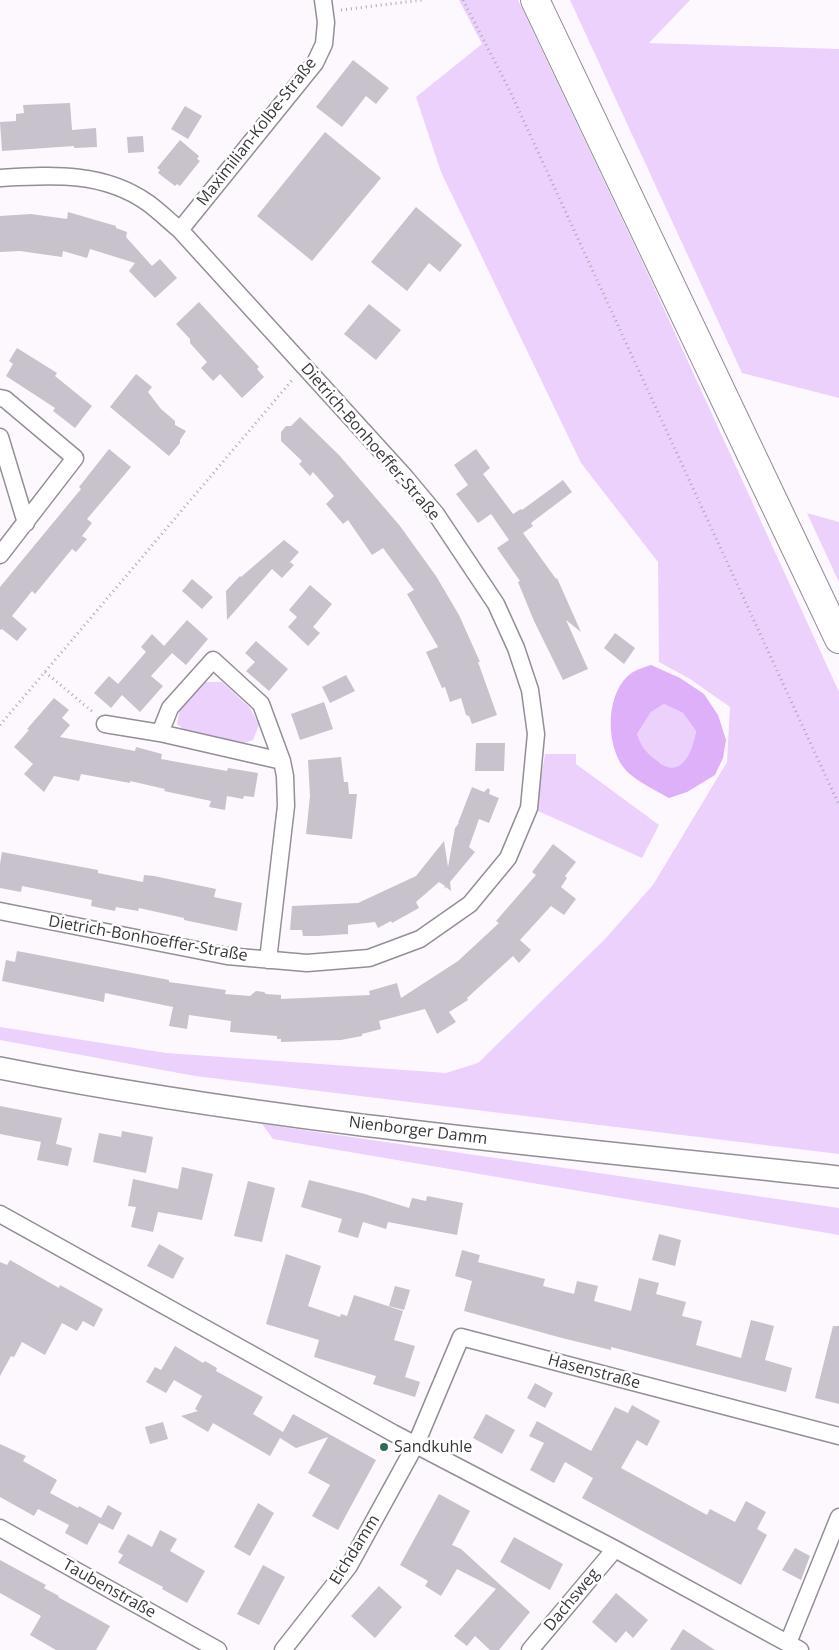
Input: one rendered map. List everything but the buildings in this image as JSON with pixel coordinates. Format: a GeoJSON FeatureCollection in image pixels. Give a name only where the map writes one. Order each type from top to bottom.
{"type":"FeatureCollection","features":[{"type":"Feature","properties":{"kind":"highway"},"geometry":{"type":"LineString","coordinates":[[535,0],[839,638]]}},
{"type":"Feature","properties":{"kind":"street","name":"Maximilian-Kolbe-Straße"},"geometry":{"type":"LineString","coordinates":[[180,230],[315,63],[324,44],[324,6]]}},
{"type":"Feature","properties":{"kind":"street","name":"Dietrich-Bonhoeffer-Straße"},"geometry":{"type":"LineString","coordinates":[[0,178],[40,176],[103,181],[124,189],[147,203],[180,230],[405,477],[436,514],[496,604],[516,648],[530,690],[536,734],[529,808],[508,858],[470,904],[420,939],[368,958],[307,963],[227,956],[0,911]]}},
{"type":"Feature","properties":{"kind":"street"},"geometry":{"type":"LineString","coordinates":[[0,398],[5,399],[75,458],[0,555]]}},
{"type":"Feature","properties":{"kind":"street"},"geometry":{"type":"LineString","coordinates":[[0,437],[26,523]]}},
{"type":"Feature","properties":{"kind":"street"},"geometry":{"type":"LineString","coordinates":[[160,734],[170,708],[213,660],[260,704],[282,761],[285,776],[286,806],[268,960]]}},
{"type":"Feature","properties":{"kind":"street"},"geometry":{"type":"LineString","coordinates":[[105,724],[282,761]]}},
{"type":"Feature","properties":{"kind":"street","name":"Nienborger Damm"},"geometry":{"type":"LineString","coordinates":[[0,1068],[56,1079],[276,1114],[839,1178]]}},
{"type":"Feature","properties":{"kind":"street"},"geometry":{"type":"LineString","coordinates":[[0,1214],[393,1433],[794,1646],[839,1517]]}},
{"type":"Feature","properties":{"kind":"street","name":"Hasenstraße"},"geometry":{"type":"LineString","coordinates":[[416,1444],[461,1337],[839,1436]]}},
{"type":"Feature","properties":{"kind":"street","name":"Elchdamm"},"geometry":{"type":"LineString","coordinates":[[283,1650],[349,1566],[416,1444]]}},
{"type":"Feature","properties":{"kind":"street","name":"Taubenstraße"},"geometry":{"type":"LineString","coordinates":[[0,1528],[218,1650]]}},
{"type":"Feature","properties":{"kind":"street","name":"Dachsweg"},"geometry":{"type":"LineString","coordinates":[[530,1650],[614,1549]]}},
{"type":"Feature","properties":{"kind":"path"},"geometry":{"type":"LineString","coordinates":[[324,6],[422,0]]}},
{"type":"Feature","properties":{"kind":"path"},"geometry":{"type":"LineString","coordinates":[[463,0],[509,88],[839,805]]}},
{"type":"Feature","properties":{"kind":"path"},"geometry":{"type":"LineString","coordinates":[[0,725],[287,388],[303,365]]}},
{"type":"Feature","properties":{"kind":"path"},"geometry":{"type":"LineString","coordinates":[[45,672],[105,724]]}},
{"type":"Feature","properties":{"kind":"shaded area"},"geometry":{"type":"Polygon","coordinates":[[[459,0],[518,0],[648,274],[839,692],[839,1154],[195,1076],[0,1040],[0,1027],[166,1053],[446,1073],[478,1063],[605,939],[653,885],[727,762],[730,707],[690,679],[659,662],[658,562],[581,463],[441,172],[416,97],[482,44],[459,0]]]}},
{"type":"Feature","properties":{"kind":"shaded area"},"geometry":{"type":"Polygon","coordinates":[[[570,0],[690,0],[649,43],[839,49],[839,398],[742,373],[570,0]]]}},
{"type":"Feature","properties":{"kind":"shaded area"},"geometry":{"type":"Polygon","coordinates":[[[807,513],[839,522],[839,582],[807,513]]]}},
{"type":"Feature","properties":{"kind":"shaded area"},"geometry":{"type":"Polygon","coordinates":[[[651,665],[680,678],[704,694],[718,715],[726,740],[723,758],[715,775],[687,792],[669,798],[639,780],[624,768],[613,745],[611,732],[613,704],[617,691],[624,680],[633,672],[651,665]],[[664,704],[651,712],[637,734],[648,753],[671,768],[678,766],[688,756],[696,731],[683,713],[664,704]]]}},
{"type":"Feature","properties":{"kind":"shaded area"},"geometry":{"type":"Polygon","coordinates":[[[204,682],[222,682],[250,708],[259,725],[253,740],[241,744],[188,733],[177,724],[180,709],[204,682]]]}},
{"type":"Feature","properties":{"kind":"shaded area"},"geometry":{"type":"Polygon","coordinates":[[[664,704],[683,713],[696,731],[688,756],[678,766],[671,768],[648,753],[637,734],[651,712],[664,704]]]}},
{"type":"Feature","properties":{"kind":"shaded area"},"geometry":{"type":"Polygon","coordinates":[[[545,754],[576,754],[576,764],[659,825],[642,858],[536,810],[545,754]]]}},
{"type":"Feature","properties":{"kind":"shaded area"},"geometry":{"type":"Polygon","coordinates":[[[262,1124],[839,1208],[839,1235],[273,1139],[262,1124]]]}},
{"type":"Feature","properties":{"kind":"place","name":"Sandkuhle"},"geometry":{"type":"Point","coordinates":[384,1447]}}]}
